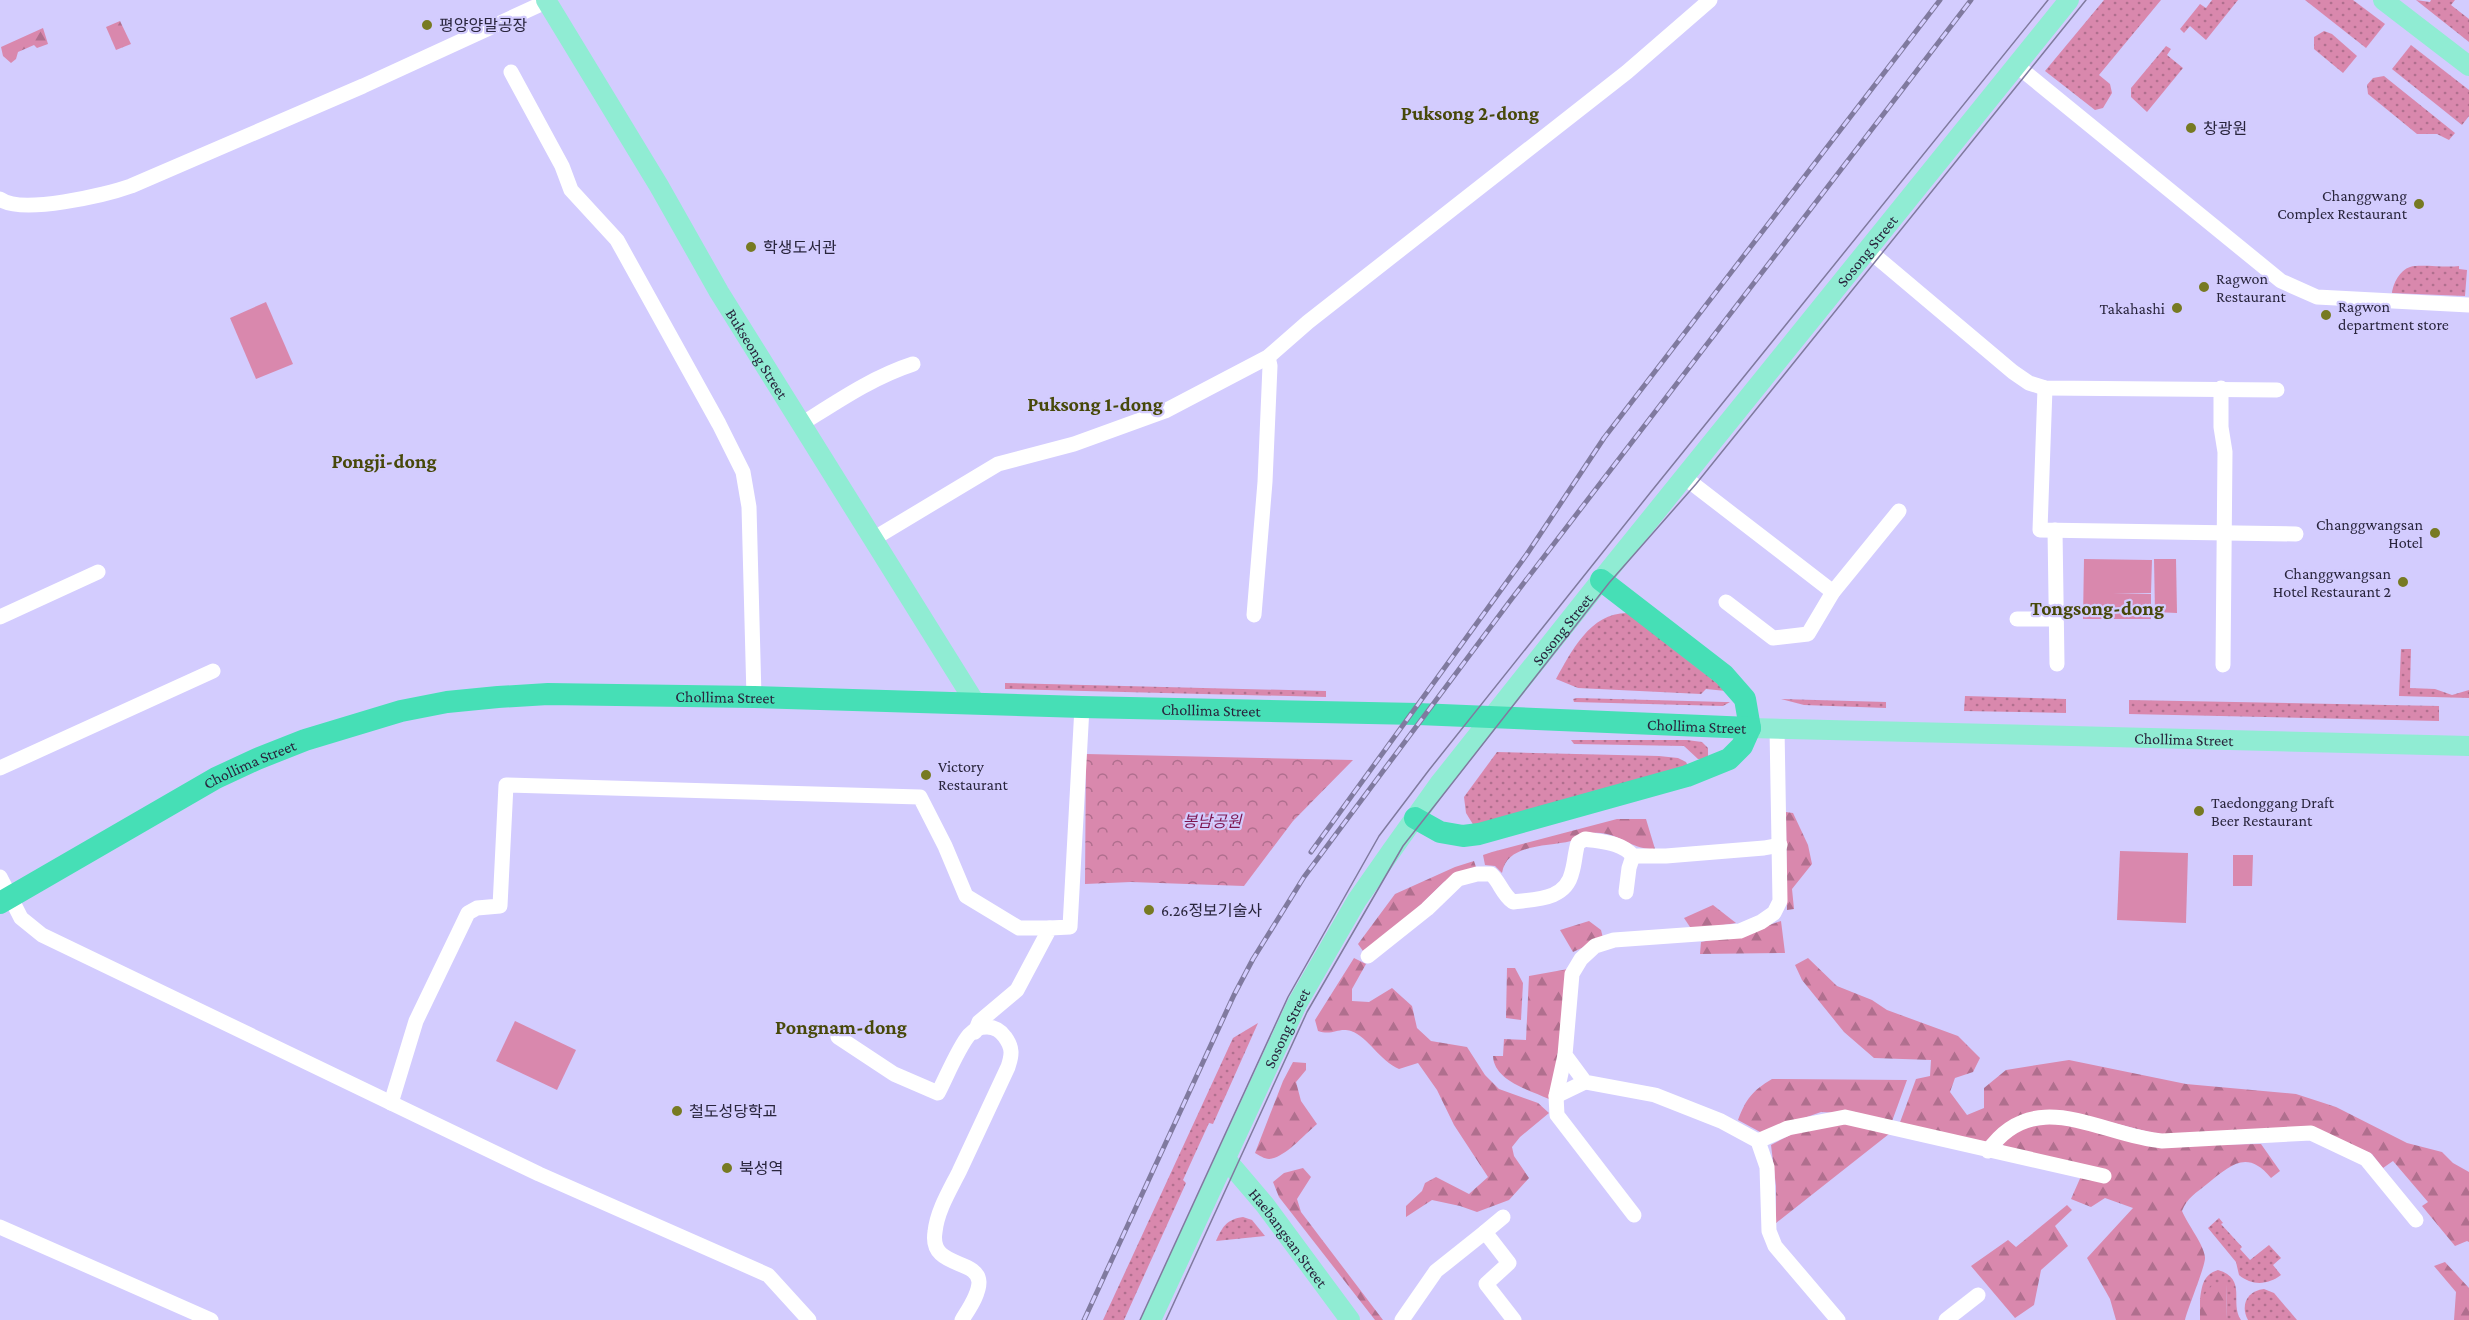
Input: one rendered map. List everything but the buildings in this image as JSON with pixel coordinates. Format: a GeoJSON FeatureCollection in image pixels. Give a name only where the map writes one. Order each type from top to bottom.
{"type":"FeatureCollection","features":[{"type":"Feature","properties":{"kind":"highway"},"geometry":{"type":"LineString","coordinates":[[1415,818],[1440,832],[1463,836],[1494,830],[1693,773],[1729,759],[1742,746],[1750,728],[1745,699],[1724,675],[1600,580]]}},
{"type":"Feature","properties":{"kind":"highway","name":"Chollima Street"},"geometry":{"type":"LineString","coordinates":[[5,900],[216,778],[304,740],[382,716],[447,702],[548,694],[754,697],[1368,715],[1418,714],[1750,728]]}},
{"type":"Feature","properties":{"kind":"main road","name":"Sosong Street"},"geometry":{"type":"LineString","coordinates":[[1151,1320],[1297,1004],[1357,900],[1415,818],[1600,580],[2069,0]]}},
{"type":"Feature","properties":{"kind":"main road"},"geometry":{"type":"LineString","coordinates":[[2383,0],[2469,66]]}},
{"type":"Feature","properties":{"kind":"main road","name":"Bukseong Street"},"geometry":{"type":"LineString","coordinates":[[548,1],[720,292],[976,704]]}},
{"type":"Feature","properties":{"kind":"main road","name":"Chollima Street"},"geometry":{"type":"LineString","coordinates":[[1750,728],[2469,746]]}},
{"type":"Feature","properties":{"kind":"main road","name":"Haebangsan Street"},"geometry":{"type":"LineString","coordinates":[[1225,1158],[1264,1205],[1350,1320]]}},
{"type":"Feature","properties":{"kind":"street"},"geometry":{"type":"LineString","coordinates":[[873,539],[998,464],[1074,444],[1165,411],[1268,357],[1308,322],[1627,72],[1710,0]]}},
{"type":"Feature","properties":{"kind":"street"},"geometry":{"type":"LineString","coordinates":[[0,199],[5,203],[35,206],[111,193],[132,186],[363,86],[548,1]]}},
{"type":"Feature","properties":{"kind":"street"},"geometry":{"type":"LineString","coordinates":[[2016,65],[2281,281],[2301,292],[2317,297],[2469,305]]}},
{"type":"Feature","properties":{"kind":"street"},"geometry":{"type":"LineString","coordinates":[[511,72],[562,166],[571,190],[617,240],[719,424],[742,472],[749,507],[754,697]]}},
{"type":"Feature","properties":{"kind":"street"},"geometry":{"type":"LineString","coordinates":[[1867,249],[2029,383],[2045,388],[2277,390]]}},
{"type":"Feature","properties":{"kind":"street"},"geometry":{"type":"LineString","coordinates":[[1254,615],[1265,483],[1270,366],[1268,357]]}},
{"type":"Feature","properties":{"kind":"street"},"geometry":{"type":"LineString","coordinates":[[802,423],[860,387],[894,370],[914,364]]}},
{"type":"Feature","properties":{"kind":"street"},"geometry":{"type":"LineString","coordinates":[[2045,388],[2040,530],[2296,534]]}},
{"type":"Feature","properties":{"kind":"street"},"geometry":{"type":"LineString","coordinates":[[2222,388],[2221,427],[2225,452],[2223,665]]}},
{"type":"Feature","properties":{"kind":"street"},"geometry":{"type":"LineString","coordinates":[[1684,477],[1833,592]]}},
{"type":"Feature","properties":{"kind":"street"},"geometry":{"type":"LineString","coordinates":[[1726,602],[1773,638],[1808,634],[1833,592],[1899,511]]}},
{"type":"Feature","properties":{"kind":"street"},"geometry":{"type":"LineString","coordinates":[[2055,530],[2057,664]]}},
{"type":"Feature","properties":{"kind":"street"},"geometry":{"type":"LineString","coordinates":[[0,617],[98,572]]}},
{"type":"Feature","properties":{"kind":"street"},"geometry":{"type":"LineString","coordinates":[[2018,619],[2056,619]]}},
{"type":"Feature","properties":{"kind":"street"},"geometry":{"type":"LineString","coordinates":[[0,768],[213,671]]}},
{"type":"Feature","properties":{"kind":"street"},"geometry":{"type":"LineString","coordinates":[[391,1103],[416,1021],[468,913],[477,908],[500,906],[506,785],[920,797],[945,846],[966,896],[1019,928],[1070,927],[1082,707]]}},
{"type":"Feature","properties":{"kind":"street"},"geometry":{"type":"LineString","coordinates":[[1634,1215],[1560,1122],[1555,1106],[1565,1055],[1572,974],[1581,959],[1595,946],[1614,940],[1740,931],[1761,922],[1774,912],[1780,901],[1777,729]]}},
{"type":"Feature","properties":{"kind":"street"},"geometry":{"type":"LineString","coordinates":[[1368,956],[1427,909],[1458,879],[1477,874],[1491,874],[1504,895],[1512,902],[1556,894],[1565,888],[1572,874],[1578,843],[1585,839],[1619,846],[1627,849],[1633,856],[1666,856],[1780,845]]}},
{"type":"Feature","properties":{"kind":"street"},"geometry":{"type":"LineString","coordinates":[[1626,892],[1633,856]]}},
{"type":"Feature","properties":{"kind":"street"},"geometry":{"type":"LineString","coordinates":[[0,878],[5,900],[21,918],[42,935],[539,1174],[768,1275],[809,1320]]}},
{"type":"Feature","properties":{"kind":"street"},"geometry":{"type":"LineString","coordinates":[[975,1032],[979,1022],[1017,990],[1050,928]]}},
{"type":"Feature","properties":{"kind":"street"},"geometry":{"type":"LineString","coordinates":[[997,1007],[1004,1025],[1003,1033]]}},
{"type":"Feature","properties":{"kind":"street"},"geometry":{"type":"LineString","coordinates":[[838,1037],[894,1074],[938,1094],[970,1035],[984,1026],[994,1028],[1003,1033],[1009,1043],[1012,1054],[1008,1067],[942,1207],[934,1233],[938,1250],[947,1260],[970,1268],[979,1282],[974,1300],[962,1320]]}},
{"type":"Feature","properties":{"kind":"street"},"geometry":{"type":"LineString","coordinates":[[1565,1055],[1585,1082]]}},
{"type":"Feature","properties":{"kind":"street"},"geometry":{"type":"LineString","coordinates":[[1556,1096],[1585,1082],[1655,1095],[1720,1121],[1758,1141],[1767,1167],[1768,1231],[1774,1246],[1838,1320]]}},
{"type":"Feature","properties":{"kind":"street"},"geometry":{"type":"LineString","coordinates":[[1988,1151],[1998,1137],[2019,1124],[2046,1116],[2074,1118],[2149,1140],[2163,1141],[2311,1133],[2366,1159],[2416,1220]]}},
{"type":"Feature","properties":{"kind":"street"},"geometry":{"type":"LineString","coordinates":[[1758,1141],[1788,1128],[1845,1117],[2104,1176]]}},
{"type":"Feature","properties":{"kind":"street"},"geometry":{"type":"LineString","coordinates":[[1402,1320],[1436,1271],[1503,1217]]}},
{"type":"Feature","properties":{"kind":"street"},"geometry":{"type":"LineString","coordinates":[[0,1227],[211,1320]]}},
{"type":"Feature","properties":{"kind":"street"},"geometry":{"type":"LineString","coordinates":[[1485,1232],[1509,1263],[1486,1284],[1514,1320]]}},
{"type":"Feature","properties":{"kind":"street"},"geometry":{"type":"LineString","coordinates":[[1946,1320],[1978,1295]]}},
{"type":"Feature","properties":{"kind":"green space"},"geometry":{"type":"Polygon","coordinates":[[[2104,0],[2161,0],[2099,75],[2110,84],[2112,93],[2103,108],[2095,110],[2045,71],[2104,0]]]}},
{"type":"Feature","properties":{"kind":"green space"},"geometry":{"type":"Polygon","coordinates":[[[2212,0],[2238,0],[2206,40],[2190,26],[2184,33],[2180,29],[2200,4],[2206,8],[2212,0]]]}},
{"type":"Feature","properties":{"kind":"green space"},"geometry":{"type":"Polygon","coordinates":[[[2305,0],[2353,0],[2385,24],[2366,48],[2305,0]]]}},
{"type":"Feature","properties":{"kind":"green space"},"geometry":{"type":"Polygon","coordinates":[[[2416,0],[2430,2],[2431,0],[2455,0],[2451,5],[2469,19],[2469,42],[2416,0]]]}},
{"type":"Feature","properties":{"kind":"green space"},"geometry":{"type":"Polygon","coordinates":[[[120,21],[131,44],[116,50],[106,27],[120,21]]]}},
{"type":"Feature","properties":{"kind":"green space"},"geometry":{"type":"Polygon","coordinates":[[[43,28],[48,44],[37,48],[34,45],[18,52],[16,59],[11,63],[3,56],[1,47],[43,28]]]}},
{"type":"Feature","properties":{"kind":"green space"},"geometry":{"type":"Polygon","coordinates":[[[2324,31],[2332,34],[2357,56],[2343,73],[2314,49],[2314,37],[2324,31]]]}},
{"type":"Feature","properties":{"kind":"green space"},"geometry":{"type":"Polygon","coordinates":[[[2411,45],[2469,90],[2469,116],[2462,125],[2392,69],[2411,45]]]}},
{"type":"Feature","properties":{"kind":"green space"},"geometry":{"type":"Polygon","coordinates":[[[2166,46],[2171,49],[2167,55],[2183,68],[2147,112],[2131,97],[2131,88],[2166,46]]]}},
{"type":"Feature","properties":{"kind":"green space"},"geometry":{"type":"Polygon","coordinates":[[[2384,76],[2455,133],[2449,140],[2437,134],[2417,134],[2368,94],[2367,85],[2373,78],[2384,76]]]}},
{"type":"Feature","properties":{"kind":"green space"},"geometry":{"type":"Polygon","coordinates":[[[2459,266],[2459,269],[2467,270],[2465,296],[2392,293],[2398,277],[2410,267],[2459,266]]]}},
{"type":"Feature","properties":{"kind":"green space"},"geometry":{"type":"Polygon","coordinates":[[[266,302],[293,364],[256,379],[230,318],[266,302]]]}},
{"type":"Feature","properties":{"kind":"green space"},"geometry":{"type":"Polygon","coordinates":[[[2084,559],[2152,560],[2151,593],[2113,593],[2151,594],[2151,619],[2083,619],[2084,559]]]}},
{"type":"Feature","properties":{"kind":"green space"},"geometry":{"type":"Polygon","coordinates":[[[2154,559],[2176,559],[2177,613],[2155,612],[2154,559]]]}},
{"type":"Feature","properties":{"kind":"green space"},"geometry":{"type":"Polygon","coordinates":[[[1627,613],[1726,691],[1706,689],[1701,694],[1578,688],[1556,679],[1575,646],[1592,627],[1614,615],[1627,613]]]}},
{"type":"Feature","properties":{"kind":"green space"},"geometry":{"type":"Polygon","coordinates":[[[2401,649],[2411,649],[2410,688],[2435,689],[2452,695],[2469,690],[2469,698],[2399,696],[2401,649]]]}},
{"type":"Feature","properties":{"kind":"green space"},"geometry":{"type":"Polygon","coordinates":[[[1005,683],[1326,691],[1326,697],[1005,689],[1005,683]]]}},
{"type":"Feature","properties":{"kind":"green space"},"geometry":{"type":"Polygon","coordinates":[[[1965,696],[2066,699],[2066,713],[1964,711],[1965,696]]]}},
{"type":"Feature","properties":{"kind":"green space"},"geometry":{"type":"Polygon","coordinates":[[[1573,699],[1730,702],[1723,706],[1574,702],[1573,699]]]}},
{"type":"Feature","properties":{"kind":"green space"},"geometry":{"type":"Polygon","coordinates":[[[1781,699],[1886,702],[1886,708],[1804,705],[1781,699]]]}},
{"type":"Feature","properties":{"kind":"green space"},"geometry":{"type":"Polygon","coordinates":[[[2129,700],[2439,706],[2439,721],[2129,714],[2129,700]]]}},
{"type":"Feature","properties":{"kind":"green space"},"geometry":{"type":"Polygon","coordinates":[[[1571,740],[1687,740],[1702,742],[1708,748],[1708,756],[1698,759],[1684,746],[1574,744],[1571,740]]]}},
{"type":"Feature","properties":{"kind":"green space"},"geometry":{"type":"Polygon","coordinates":[[[1497,752],[1659,756],[1678,758],[1686,762],[1688,766],[1474,826],[1466,813],[1464,797],[1497,752]]]}},
{"type":"Feature","properties":{"kind":"green space","name":"봉남공원"},"geometry":{"type":"Polygon","coordinates":[[[1086,754],[1353,760],[1293,821],[1244,886],[1131,882],[1085,884],[1086,754]]]}},
{"type":"Feature","properties":{"kind":"green space"},"geometry":{"type":"Polygon","coordinates":[[[1786,812],[1793,813],[1808,845],[1812,864],[1792,889],[1794,909],[1787,910],[1786,812]]]}},
{"type":"Feature","properties":{"kind":"green space"},"geometry":{"type":"Polygon","coordinates":[[[1617,819],[1646,819],[1655,849],[1639,847],[1610,835],[1593,833],[1571,841],[1520,851],[1505,863],[1502,873],[1495,866],[1485,865],[1483,855],[1617,819]]]}},
{"type":"Feature","properties":{"kind":"green space"},"geometry":{"type":"Polygon","coordinates":[[[2120,851],[2188,853],[2186,923],[2117,920],[2120,851]]]}},
{"type":"Feature","properties":{"kind":"green space"},"geometry":{"type":"Polygon","coordinates":[[[2233,855],[2253,855],[2252,886],[2233,886],[2233,855]]]}},
{"type":"Feature","properties":{"kind":"green space"},"geometry":{"type":"Polygon","coordinates":[[[1474,861],[1476,867],[1444,882],[1403,922],[1363,951],[1358,944],[1395,894],[1474,861]]]}},
{"type":"Feature","properties":{"kind":"green space"},"geometry":{"type":"Polygon","coordinates":[[[1713,905],[1736,923],[1692,930],[1684,918],[1713,905]]]}},
{"type":"Feature","properties":{"kind":"green space"},"geometry":{"type":"Polygon","coordinates":[[[1589,921],[1601,930],[1603,938],[1573,952],[1560,930],[1589,921]]]}},
{"type":"Feature","properties":{"kind":"green space"},"geometry":{"type":"Polygon","coordinates":[[[1781,921],[1785,953],[1700,954],[1701,942],[1744,934],[1781,921]]]}},
{"type":"Feature","properties":{"kind":"green space"},"geometry":{"type":"Polygon","coordinates":[[[1354,958],[1366,964],[1352,989],[1352,1001],[1369,1002],[1392,988],[1412,1006],[1417,1028],[1431,1041],[1467,1047],[1485,1075],[1499,1089],[1538,1103],[1549,1113],[1520,1137],[1512,1147],[1514,1156],[1529,1178],[1509,1200],[1477,1212],[1432,1200],[1406,1217],[1406,1206],[1422,1191],[1425,1183],[1436,1177],[1469,1194],[1488,1177],[1454,1125],[1437,1090],[1418,1063],[1399,1069],[1386,1061],[1363,1038],[1351,1031],[1328,1033],[1318,1031],[1315,1020],[1354,958]]]}},
{"type":"Feature","properties":{"kind":"green space"},"geometry":{"type":"Polygon","coordinates":[[[1808,958],[1837,986],[1872,1000],[1887,1010],[1958,1036],[1980,1058],[1973,1072],[1955,1078],[1950,1092],[1967,1115],[1984,1108],[1984,1088],[2006,1070],[2069,1060],[2186,1084],[2296,1094],[2336,1107],[2407,1143],[2442,1152],[2453,1163],[2469,1172],[2469,1242],[2455,1246],[2422,1206],[2428,1202],[2393,1161],[2383,1168],[2372,1154],[2312,1127],[2161,1135],[2074,1113],[1990,1139],[1979,1145],[1899,1125],[1916,1079],[1930,1076],[1931,1060],[1874,1058],[1844,1032],[1802,980],[1795,965],[1808,958]]]}},
{"type":"Feature","properties":{"kind":"green space"},"geometry":{"type":"Polygon","coordinates":[[[1507,968],[1515,968],[1523,983],[1521,1020],[1506,1018],[1507,968]]]}},
{"type":"Feature","properties":{"kind":"green space"},"geometry":{"type":"Polygon","coordinates":[[[1568,969],[1561,1048],[1549,1099],[1514,1084],[1506,1078],[1495,1065],[1493,1056],[1503,1056],[1504,1039],[1526,1040],[1529,976],[1568,969]]]}},
{"type":"Feature","properties":{"kind":"green space"},"geometry":{"type":"Polygon","coordinates":[[[515,1021],[576,1050],[557,1090],[496,1061],[515,1021]]]}},
{"type":"Feature","properties":{"kind":"green space"},"geometry":{"type":"Polygon","coordinates":[[[1258,1023],[1213,1124],[1209,1123],[1183,1180],[1186,1183],[1124,1320],[1103,1320],[1233,1038],[1258,1023]]]}},
{"type":"Feature","properties":{"kind":"green space"},"geometry":{"type":"Polygon","coordinates":[[[1293,1062],[1306,1063],[1306,1070],[1296,1082],[1301,1101],[1317,1124],[1280,1156],[1266,1159],[1255,1153],[1283,1081],[1293,1062]]]}},
{"type":"Feature","properties":{"kind":"green space"},"geometry":{"type":"Polygon","coordinates":[[[1772,1079],[1907,1080],[1891,1124],[1863,1114],[1821,1112],[1762,1133],[1738,1120],[1750,1096],[1772,1079]]]}},
{"type":"Feature","properties":{"kind":"green space"},"geometry":{"type":"Polygon","coordinates":[[[1849,1122],[1889,1134],[1776,1223],[1776,1186],[1771,1145],[1794,1133],[1849,1122]]]}},
{"type":"Feature","properties":{"kind":"green space"},"geometry":{"type":"Polygon","coordinates":[[[2058,1122],[2151,1146],[2261,1144],[2280,1171],[2271,1178],[2254,1164],[2239,1163],[2224,1171],[2186,1203],[2182,1211],[2205,1257],[2185,1320],[2116,1320],[2110,1299],[2087,1258],[2133,1208],[2105,1198],[2091,1207],[2071,1199],[2082,1174],[2006,1149],[2002,1143],[2022,1128],[2058,1122]]]}},
{"type":"Feature","properties":{"kind":"green space"},"geometry":{"type":"Polygon","coordinates":[[[1303,1168],[1311,1177],[1297,1199],[1301,1212],[1383,1320],[1375,1320],[1279,1197],[1273,1182],[1284,1173],[1303,1168]]]}},
{"type":"Feature","properties":{"kind":"green space"},"geometry":{"type":"Polygon","coordinates":[[[2067,1205],[2072,1210],[2055,1226],[2068,1246],[2041,1270],[2034,1305],[2015,1318],[1971,1266],[2008,1240],[2016,1247],[2067,1205]]]}},
{"type":"Feature","properties":{"kind":"green space"},"geometry":{"type":"Polygon","coordinates":[[[1243,1217],[1252,1220],[1265,1236],[1216,1241],[1226,1224],[1243,1217]]]}},
{"type":"Feature","properties":{"kind":"green space"},"geometry":{"type":"Polygon","coordinates":[[[2219,1218],[2223,1223],[2221,1224],[2242,1247],[2240,1249],[2250,1260],[2269,1245],[2281,1258],[2273,1265],[2281,1275],[2271,1281],[2260,1283],[2249,1281],[2239,1275],[2236,1262],[2208,1228],[2219,1218]]]}},
{"type":"Feature","properties":{"kind":"green space"},"geometry":{"type":"Polygon","coordinates":[[[2445,1262],[2469,1288],[2469,1320],[2454,1320],[2456,1292],[2434,1266],[2445,1262]]]}},
{"type":"Feature","properties":{"kind":"green space"},"geometry":{"type":"Polygon","coordinates":[[[2218,1270],[2233,1279],[2241,1320],[2227,1320],[2226,1284],[2200,1300],[2204,1281],[2218,1270]]]}},
{"type":"Feature","properties":{"kind":"green space"},"geometry":{"type":"Polygon","coordinates":[[[2214,1283],[2226,1284],[2227,1320],[2200,1320],[2200,1300],[2214,1283]]]}},
{"type":"Feature","properties":{"kind":"green space"},"geometry":{"type":"Polygon","coordinates":[[[2264,1289],[2274,1293],[2297,1320],[2248,1320],[2245,1304],[2249,1296],[2264,1289]]]}},
{"type":"Feature","properties":{"kind":"tram line"},"geometry":{"type":"LineString","coordinates":[[1140,1320],[1288,997],[1379,836],[1650,493],[2048,0]]}},
{"type":"Feature","properties":{"kind":"tram line"},"geometry":{"type":"LineString","coordinates":[[1166,1320],[1307,1012],[1403,846],[1609,583],[1696,484],[2086,0]]}},
{"type":"Feature","properties":{"kind":"railway"},"geometry":{"type":"LineString","coordinates":[[1311,852],[1527,554],[1604,438],[1940,0]]}},
{"type":"Feature","properties":{"kind":"railway"},"geometry":{"type":"LineString","coordinates":[[1084,1320],[1234,995],[1253,959],[1304,877],[1510,601],[1971,0]]}},
{"type":"Feature","properties":{"kind":"place","name":"평양양말공장"},"geometry":{"type":"Point","coordinates":[427,25]}},
{"type":"Feature","properties":{"kind":"place","name":"창광원"},"geometry":{"type":"Point","coordinates":[2191,128]}},
{"type":"Feature","properties":{"kind":"place","name":"Changgwang Complex Restaurant"},"geometry":{"type":"Point","coordinates":[2419,204]}},
{"type":"Feature","properties":{"kind":"place","name":"학생도서관"},"geometry":{"type":"Point","coordinates":[751,247]}},
{"type":"Feature","properties":{"kind":"place","name":"Ragwon Restaurant"},"geometry":{"type":"Point","coordinates":[2204,287]}},
{"type":"Feature","properties":{"kind":"place","name":"Takahashi"},"geometry":{"type":"Point","coordinates":[2177,308]}},
{"type":"Feature","properties":{"kind":"place","name":"Ragwon department store"},"geometry":{"type":"Point","coordinates":[2326,315]}},
{"type":"Feature","properties":{"kind":"place","name":"Changgwangsan Hotel"},"geometry":{"type":"Point","coordinates":[2435,533]}},
{"type":"Feature","properties":{"kind":"place","name":"Changgwangsan Hotel Restaurant 2"},"geometry":{"type":"Point","coordinates":[2403,582]}},
{"type":"Feature","properties":{"kind":"place","name":"Victory Restaurant"},"geometry":{"type":"Point","coordinates":[926,775]}},
{"type":"Feature","properties":{"kind":"place","name":"Taedonggang Draft Beer Restaurant"},"geometry":{"type":"Point","coordinates":[2199,811]}},
{"type":"Feature","properties":{"kind":"place","name":"6.26정보기술사"},"geometry":{"type":"Point","coordinates":[1149,910]}},
{"type":"Feature","properties":{"kind":"place","name":"철도성당학교"},"geometry":{"type":"Point","coordinates":[677,1111]}},
{"type":"Feature","properties":{"kind":"place","name":"북성역"},"geometry":{"type":"Point","coordinates":[727,1168]}},
{"type":"Feature","properties":{"kind":"district","name":"Puksong 2-dong"},"geometry":{"type":"Point","coordinates":[1470,113]}},
{"type":"Feature","properties":{"kind":"district","name":"Puksong 1-dong"},"geometry":{"type":"Point","coordinates":[1095,404]}},
{"type":"Feature","properties":{"kind":"district","name":"Pongji-dong"},"geometry":{"type":"Point","coordinates":[384,461]}},
{"type":"Feature","properties":{"kind":"district","name":"Tongsong-dong"},"geometry":{"type":"Point","coordinates":[2097,608]}},
{"type":"Feature","properties":{"kind":"district","name":"Pongnam-dong"},"geometry":{"type":"Point","coordinates":[841,1027]}}]}
